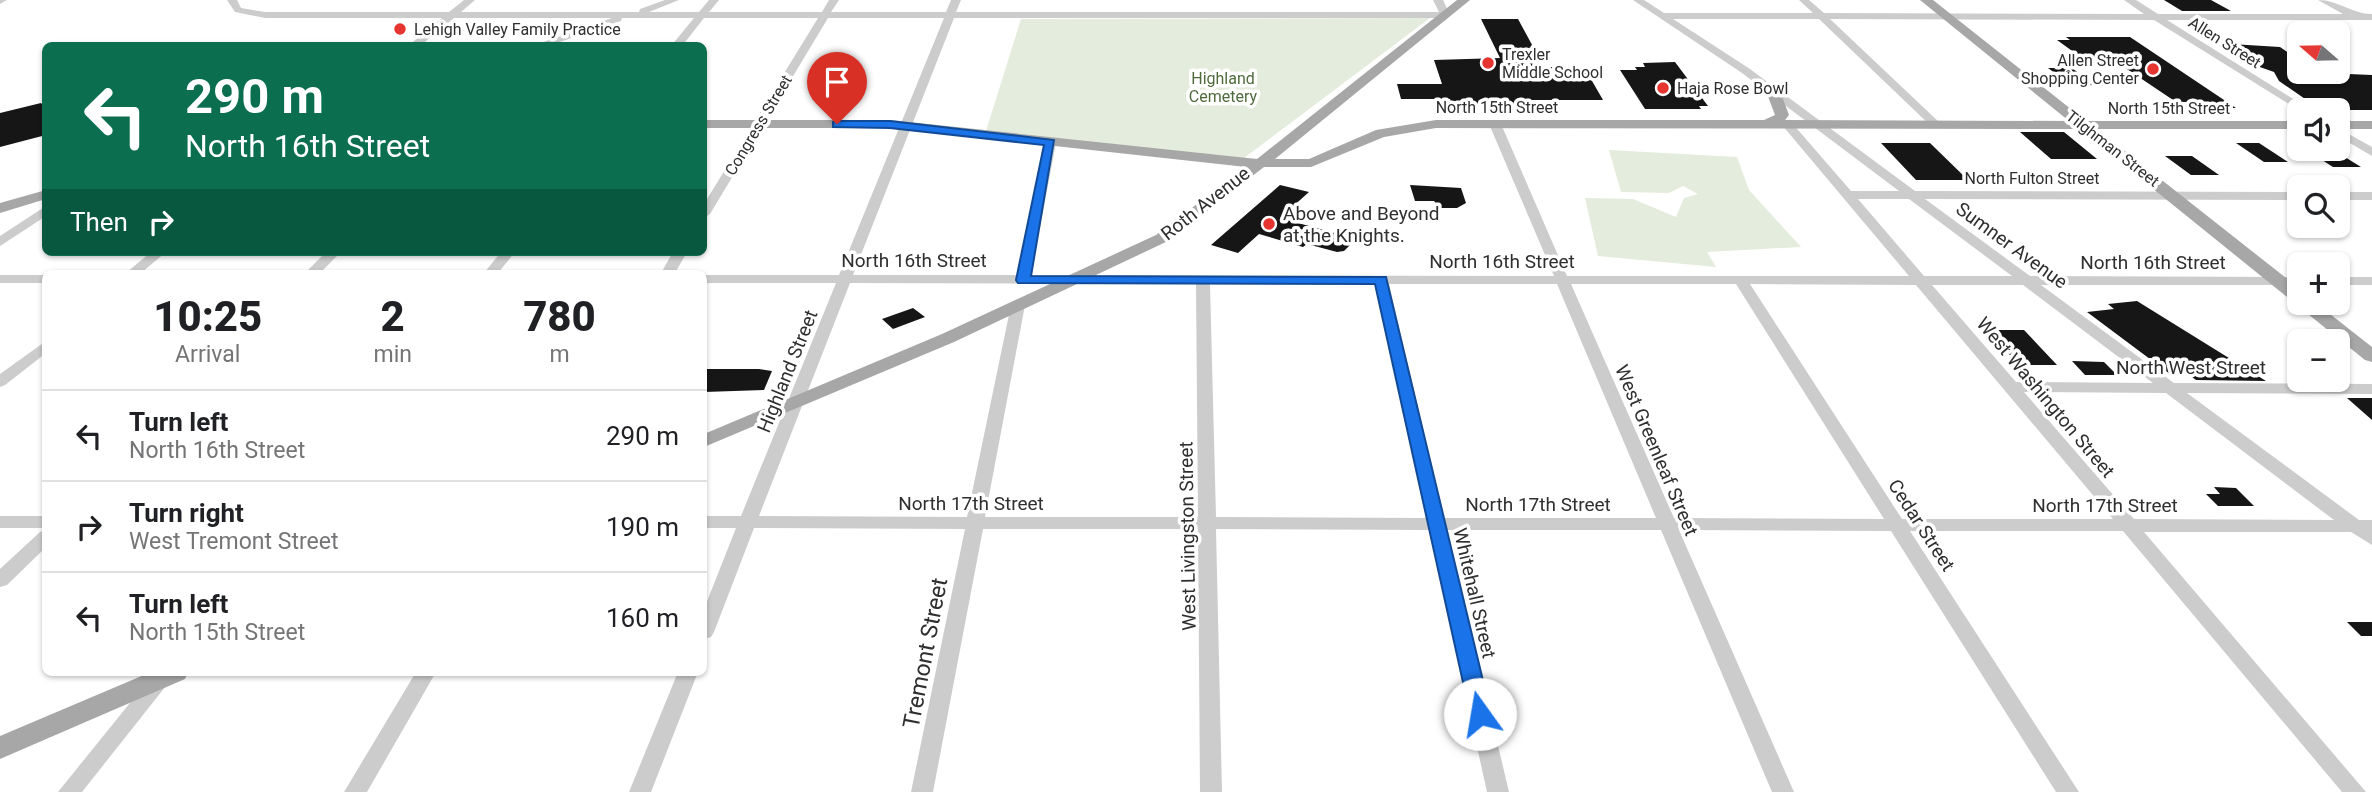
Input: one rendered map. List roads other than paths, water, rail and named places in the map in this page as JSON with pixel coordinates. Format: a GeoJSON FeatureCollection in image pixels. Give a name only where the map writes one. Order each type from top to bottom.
{"type":"FeatureCollection","features":[{"type":"Feature","properties":{"kind":"main road","name":"Roth Avenue"},"geometry":{"type":"LineString","coordinates":[[707,439],[1018,305],[1169,234],[1441,8],[1464,0]]}},
{"type":"Feature","properties":{"kind":"main road","name":"Tilghman Street"},"geometry":{"type":"LineString","coordinates":[[1926,0],[2287,287]]}},
{"type":"Feature","properties":{"kind":"main road"},"geometry":{"type":"LineString","coordinates":[[1763,125],[1778,120],[1782,115],[1773,91]]}},
{"type":"Feature","properties":{"kind":"main road","name":"North 15th Street"},"geometry":{"type":"LineString","coordinates":[[707,124],[904,126],[1256,164],[1311,163],[1381,133],[1406,127],[1495,124],[2287,125]]}},
{"type":"Feature","properties":{"kind":"main road"},"geometry":{"type":"LineString","coordinates":[[2350,125],[2372,125]]}},
{"type":"Feature","properties":{"kind":"main road"},"geometry":{"type":"LineString","coordinates":[[0,206],[39,196]]}},
{"type":"Feature","properties":{"kind":"main road"},"geometry":{"type":"LineString","coordinates":[[2321,315],[2372,356]]}},
{"type":"Feature","properties":{"kind":"main road"},"geometry":{"type":"LineString","coordinates":[[0,748],[163,676]]}},
{"type":"Feature","properties":{"kind":"street"},"geometry":{"type":"LineString","coordinates":[[232,0],[238,10],[265,15],[1323,16],[1441,8]]}},
{"type":"Feature","properties":{"kind":"street"},"geometry":{"type":"LineString","coordinates":[[418,42],[470,0]]}},
{"type":"Feature","properties":{"kind":"street"},"geometry":{"type":"LineString","coordinates":[[553,42],[674,0]]}},
{"type":"Feature","properties":{"kind":"street"},"geometry":{"type":"LineString","coordinates":[[679,42],[713,0]]}},
{"type":"Feature","properties":{"kind":"street","name":"Congress Street"},"geometry":{"type":"LineString","coordinates":[[707,209],[834,0]]}},
{"type":"Feature","properties":{"kind":"street"},"geometry":{"type":"LineString","coordinates":[[904,126],[956,0]]}},
{"type":"Feature","properties":{"kind":"street"},"geometry":{"type":"LineString","coordinates":[[1073,16],[1077,0]]}},
{"type":"Feature","properties":{"kind":"street"},"geometry":{"type":"LineString","coordinates":[[1197,0],[1197,16]]}},
{"type":"Feature","properties":{"kind":"street"},"geometry":{"type":"LineString","coordinates":[[1320,0],[1323,16]]}},
{"type":"Feature","properties":{"kind":"street","name":"Sumner Avenue"},"geometry":{"type":"LineString","coordinates":[[1638,0],[1773,91],[2368,531]]}},
{"type":"Feature","properties":{"kind":"street"},"geometry":{"type":"LineString","coordinates":[[1804,0],[1936,125]]}},
{"type":"Feature","properties":{"kind":"street","name":"Allen Street"},"geometry":{"type":"LineString","coordinates":[[2129,0],[2287,99]]}},
{"type":"Feature","properties":{"kind":"street"},"geometry":{"type":"LineString","coordinates":[[2323,0],[2372,25]]}},
{"type":"Feature","properties":{"kind":"street"},"geometry":{"type":"LineString","coordinates":[[1664,16],[2372,17]]}},
{"type":"Feature","properties":{"kind":"street","name":"West Greenleaf Street"},"geometry":{"type":"LineString","coordinates":[[1495,124],[1783,792]]}},
{"type":"Feature","properties":{"kind":"street","name":"West Washington Street"},"geometry":{"type":"LineString","coordinates":[[1788,125],[2355,792]]}},
{"type":"Feature","properties":{"kind":"street","name":"Highland Street"},"geometry":{"type":"LineString","coordinates":[[707,624],[904,126]]}},
{"type":"Feature","properties":{"kind":"street"},"geometry":{"type":"LineString","coordinates":[[2350,138],[2372,152]]}},
{"type":"Feature","properties":{"kind":"street"},"geometry":{"type":"LineString","coordinates":[[1023,280],[1050,143]]}},
{"type":"Feature","properties":{"kind":"street","name":"North Fulton Street"},"geometry":{"type":"LineString","coordinates":[[1847,195],[2287,196]]}},
{"type":"Feature","properties":{"kind":"street"},"geometry":{"type":"LineString","coordinates":[[2350,196],[2372,196]]}},
{"type":"Feature","properties":{"kind":"street"},"geometry":{"type":"LineString","coordinates":[[0,242],[42,213]]}},
{"type":"Feature","properties":{"kind":"street"},"geometry":{"type":"LineString","coordinates":[[137,270],[154,256]]}},
{"type":"Feature","properties":{"kind":"street"},"geometry":{"type":"LineString","coordinates":[[315,270],[330,256]]}},
{"type":"Feature","properties":{"kind":"street"},"geometry":{"type":"LineString","coordinates":[[493,270],[505,256]]}},
{"type":"Feature","properties":{"kind":"street"},"geometry":{"type":"LineString","coordinates":[[0,279],[42,279]]}},
{"type":"Feature","properties":{"kind":"street","name":"North 16th Street"},"geometry":{"type":"LineString","coordinates":[[707,279],[2287,281]]}},
{"type":"Feature","properties":{"kind":"street","name":"West Livingston Street"},"geometry":{"type":"LineString","coordinates":[[1203,280],[1209,524],[1211,792]]}},
{"type":"Feature","properties":{"kind":"street","name":"Whitehall Street"},"geometry":{"type":"LineString","coordinates":[[1381,280],[1498,792]]}},
{"type":"Feature","properties":{"kind":"street","name":"Cedar Street"},"geometry":{"type":"LineString","coordinates":[[1740,280],[2068,792]]}},
{"type":"Feature","properties":{"kind":"street"},"geometry":{"type":"LineString","coordinates":[[2350,281],[2372,281]]}},
{"type":"Feature","properties":{"kind":"street","name":"Tremont Street"},"geometry":{"type":"LineString","coordinates":[[922,792],[1018,305]]}},
{"type":"Feature","properties":{"kind":"street"},"geometry":{"type":"LineString","coordinates":[[0,382],[42,348]]}},
{"type":"Feature","properties":{"kind":"street","name":"North West Street"},"geometry":{"type":"LineString","coordinates":[[2011,387],[2372,389]]}},
{"type":"Feature","properties":{"kind":"street"},"geometry":{"type":"LineString","coordinates":[[0,522],[42,522]]}},
{"type":"Feature","properties":{"kind":"street","name":"North 17th Street"},"geometry":{"type":"LineString","coordinates":[[707,522],[2129,526],[2368,531]]}},
{"type":"Feature","properties":{"kind":"street"},"geometry":{"type":"LineString","coordinates":[[0,580],[42,540]]}},
{"type":"Feature","properties":{"kind":"street"},"geometry":{"type":"LineString","coordinates":[[69,792],[166,676]]}},
{"type":"Feature","properties":{"kind":"street"},"geometry":{"type":"LineString","coordinates":[[355,792],[424,676]]}},
{"type":"Feature","properties":{"kind":"street"},"geometry":{"type":"LineString","coordinates":[[640,792],[686,676]]}},
{"type":"Feature","properties":{"kind":"place","name":"Lehigh Valley Family Practice"},"geometry":{"type":"Point","coordinates":[400,29]}},
{"type":"Feature","properties":{"kind":"place","name":"Trexler Middle School"},"geometry":{"type":"Point","coordinates":[1488,63]}},
{"type":"Feature","properties":{"kind":"place","name":"Allen Street Shopping Center"},"geometry":{"type":"Point","coordinates":[2153,69]}},
{"type":"Feature","properties":{"kind":"place","name":"Haja Rose Bowl"},"geometry":{"type":"Point","coordinates":[1663,88]}},
{"type":"Feature","properties":{"kind":"place","name":"Above and Beyond at the Knights."},"geometry":{"type":"Point","coordinates":[1269,224]}},
{"type":"Feature","properties":{"kind":"park label","name":"Highland Cemetery"},"geometry":{"type":"Point","coordinates":[1223,87]}}]}
